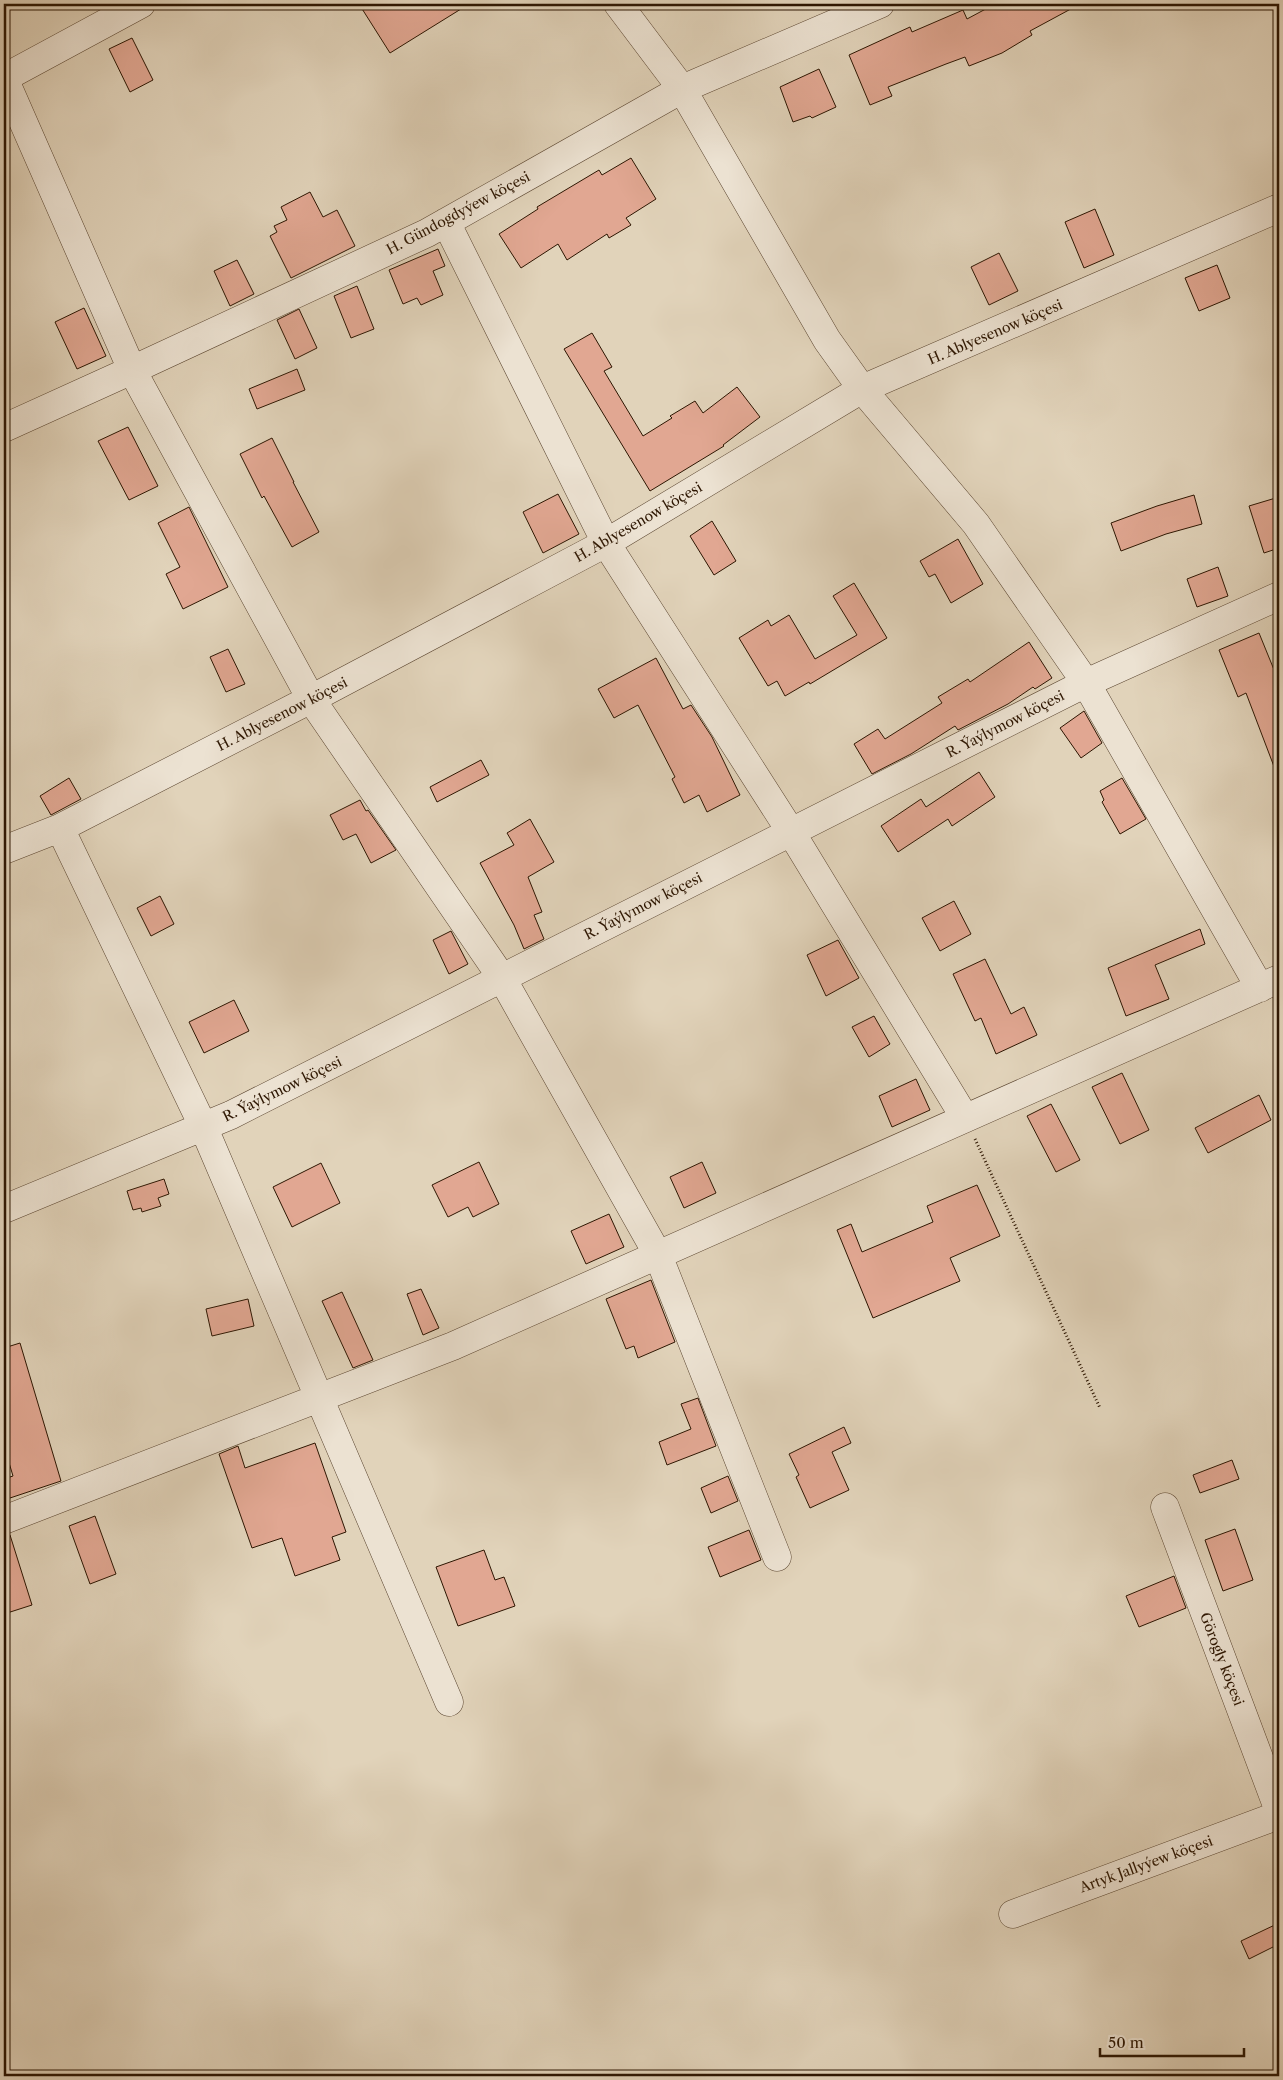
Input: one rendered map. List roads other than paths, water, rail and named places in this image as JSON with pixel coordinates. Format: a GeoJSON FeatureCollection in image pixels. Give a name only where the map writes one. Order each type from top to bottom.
{"type":"FeatureCollection","features":[{"type":"Feature","properties":{"kind":"street"},"geometry":{"type":"LineString","coordinates":[[141,4],[4,78],[132,370],[312,699],[502,978],[658,1255],[777,1557]]}},
{"type":"Feature","properties":{"kind":"street"},"geometry":{"type":"LineString","coordinates":[[4,1520],[453,1346],[1270,983],[1086,683],[976,524],[862,389],[827,340],[682,89],[618,4]]}},
{"type":"Feature","properties":{"kind":"street","name":"H. Gündogdyýew köçesi"},"geometry":{"type":"LineString","coordinates":[[4,428],[132,370],[446,222],[682,89],[880,4]]}},
{"type":"Feature","properties":{"kind":"street","name":"H. Ablyesenow köçesi"},"geometry":{"type":"LineString","coordinates":[[6,844],[60,828],[312,699],[606,543],[862,389],[1279,208]]}},
{"type":"Feature","properties":{"kind":"street"},"geometry":{"type":"LineString","coordinates":[[446,222],[606,543],[791,832],[965,1118]]}},
{"type":"Feature","properties":{"kind":"street","name":"R. Ýaýlymow köçesi"},"geometry":{"type":"LineString","coordinates":[[4,1208],[231,1115],[1086,683],[1279,596]]}},
{"type":"Feature","properties":{"kind":"street"},"geometry":{"type":"LineString","coordinates":[[60,828],[203,1126],[449,1702]]}},
{"type":"Feature","properties":{"kind":"street","name":"Görogly köçesi"},"geometry":{"type":"LineString","coordinates":[[1165,1507],[1279,1813]]}},
{"type":"Feature","properties":{"kind":"street","name":"Artyk Jallyýew köçesi"},"geometry":{"type":"LineString","coordinates":[[1013,1914],[1279,1813]]}}]}
